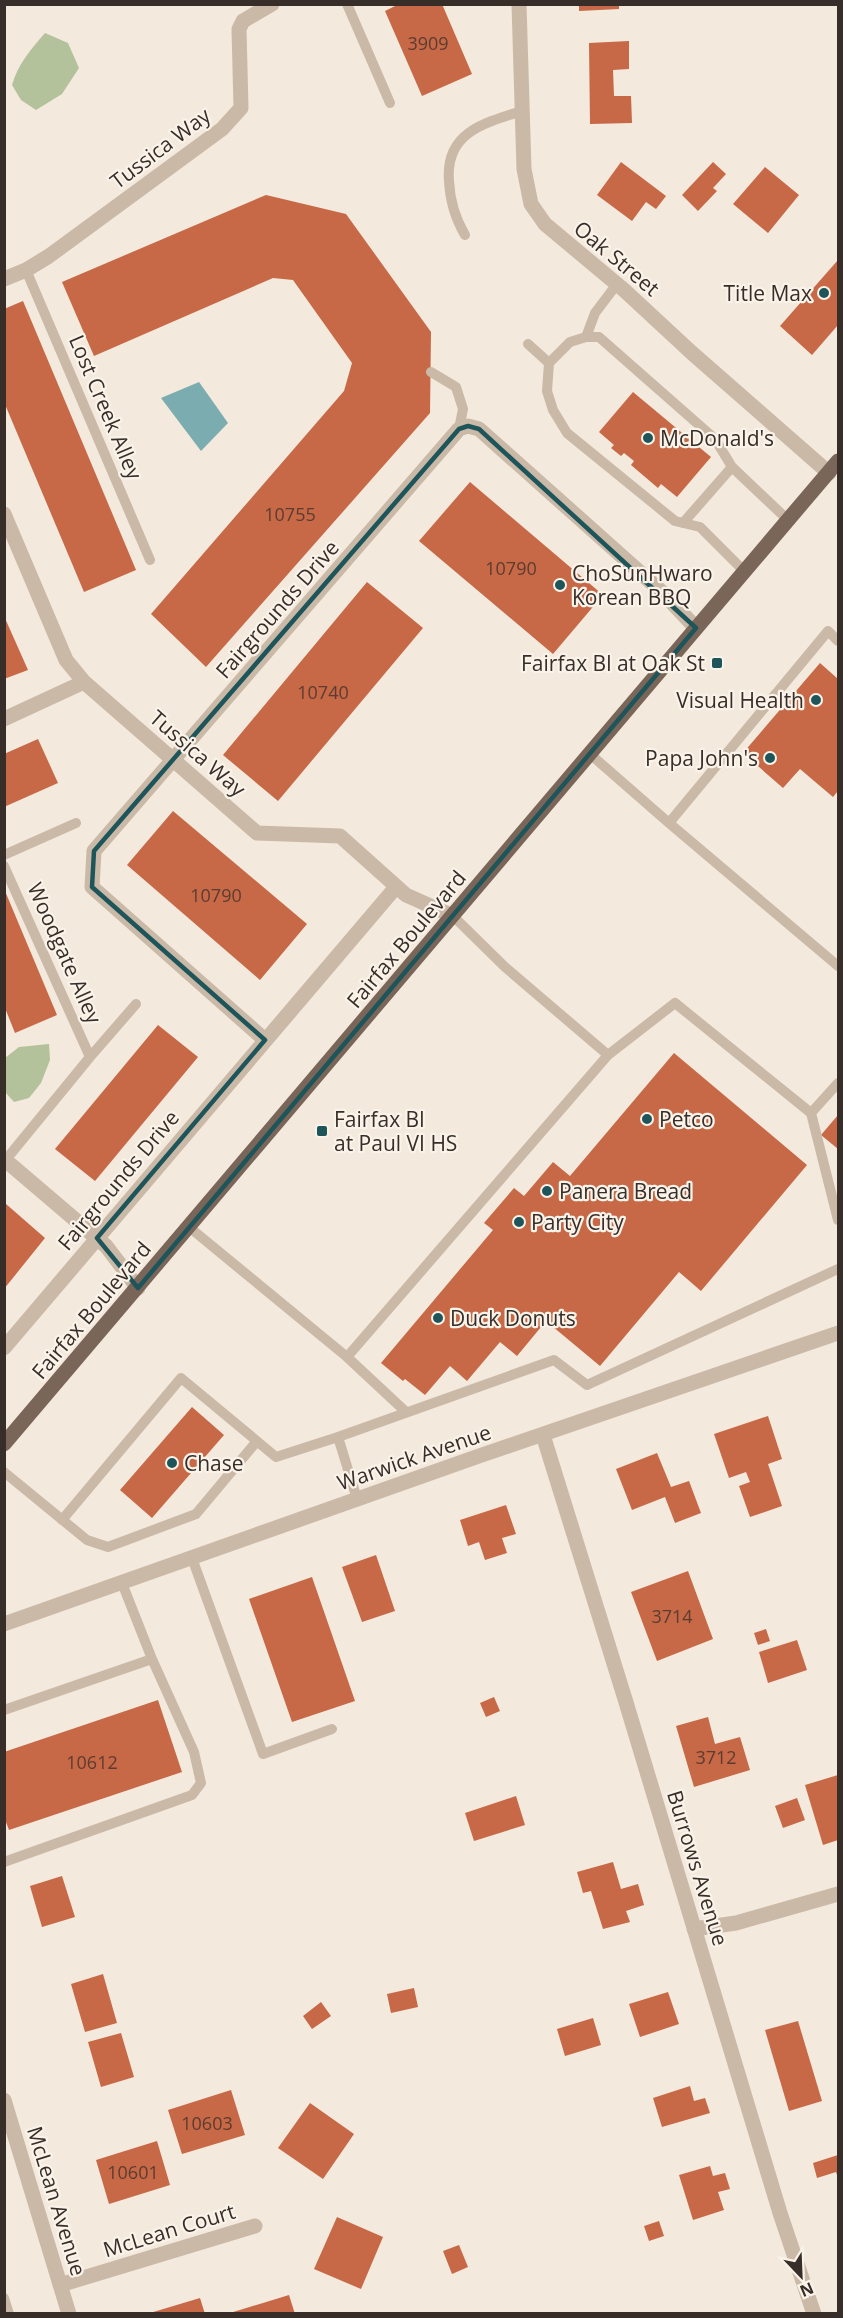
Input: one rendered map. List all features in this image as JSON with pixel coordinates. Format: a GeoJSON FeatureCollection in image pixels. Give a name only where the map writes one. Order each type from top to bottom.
{"type":"FeatureCollection","features":[{"type":"Feature","properties":{"kind":"main road","name":"Fairfax Boulevard"},"geometry":{"type":"LineString","coordinates":[[4,1444],[834,467]]}},
{"type":"Feature","properties":{"kind":"street","name":"Oak Street"},"geometry":{"type":"LineString","coordinates":[[519,4],[526,184],[535,210],[544,224],[617,284],[692,353],[834,467]]}},
{"type":"Feature","properties":{"kind":"street","name":"Tussica Way"},"geometry":{"type":"LineString","coordinates":[[4,279],[26,270],[49,256],[222,129],[241,108],[239,29],[243,21],[269,6]]}},
{"type":"Feature","properties":{"kind":"street"},"geometry":{"type":"LineString","coordinates":[[459,429],[468,426],[479,429],[662,592],[696,628]]}},
{"type":"Feature","properties":{"kind":"street","name":"Fairgrounds Drive"},"geometry":{"type":"LineString","coordinates":[[265,1040],[92,887],[94,851],[459,429]]}},
{"type":"Feature","properties":{"kind":"street","name":"Tussica Way"},"geometry":{"type":"LineString","coordinates":[[4,514],[66,660],[84,682],[256,833],[340,836],[406,895],[453,916]]}},
{"type":"Feature","properties":{"kind":"street"},"geometry":{"type":"LineString","coordinates":[[4,719],[84,682]]}},
{"type":"Feature","properties":{"kind":"street","name":"Fairgrounds Drive"},"geometry":{"type":"LineString","coordinates":[[4,1348],[396,887]]}},
{"type":"Feature","properties":{"kind":"street"},"geometry":{"type":"LineString","coordinates":[[5,1160],[106,1246],[138,1288]]}},
{"type":"Feature","properties":{"kind":"street","name":"Warwick Avenue"},"geometry":{"type":"LineString","coordinates":[[4,1624],[838,1333]]}},
{"type":"Feature","properties":{"kind":"street","name":"Burrows Avenue"},"geometry":{"type":"LineString","coordinates":[[543,1435],[625,1698],[780,2213],[814,2313]]}},
{"type":"Feature","properties":{"kind":"street"},"geometry":{"type":"LineString","coordinates":[[694,1929],[736,1923],[838,1894]]}},
{"type":"Feature","properties":{"kind":"street","name":"McLean Avenue"},"geometry":{"type":"LineString","coordinates":[[6,2108],[69,2313]]}},
{"type":"Feature","properties":{"kind":"street","name":"McLean Court"},"geometry":{"type":"LineString","coordinates":[[60,2284],[255,2226]]}},
{"type":"Feature","properties":{"kind":"lane"},"geometry":{"type":"LineString","coordinates":[[347,4],[390,103]]}},
{"type":"Feature","properties":{"kind":"lane"},"geometry":{"type":"LineString","coordinates":[[465,235],[450,201],[448,168],[454,147],[468,132],[490,120],[522,111]]}},
{"type":"Feature","properties":{"kind":"lane","name":"Lost Creek Alley"},"geometry":{"type":"LineString","coordinates":[[26,270],[150,560]]}},
{"type":"Feature","properties":{"kind":"lane"},"geometry":{"type":"LineString","coordinates":[[585,337],[595,314],[617,284]]}},
{"type":"Feature","properties":{"kind":"lane"},"geometry":{"type":"LineString","coordinates":[[744,571],[700,527],[675,521],[567,433],[554,410],[547,391],[549,363],[570,342],[585,337],[599,337],[715,439],[732,467],[788,520]]}},
{"type":"Feature","properties":{"kind":"lane"},"geometry":{"type":"LineString","coordinates":[[528,344],[549,363]]}},
{"type":"Feature","properties":{"kind":"lane"},"geometry":{"type":"LineString","coordinates":[[431,372],[456,387],[463,409],[459,429]]}},
{"type":"Feature","properties":{"kind":"lane"},"geometry":{"type":"LineString","coordinates":[[683,523],[732,467]]}},
{"type":"Feature","properties":{"kind":"lane"},"geometry":{"type":"LineString","coordinates":[[669,823],[828,632],[838,641]]}},
{"type":"Feature","properties":{"kind":"lane"},"geometry":{"type":"LineString","coordinates":[[590,754],[838,966]]}},
{"type":"Feature","properties":{"kind":"lane"},"geometry":{"type":"LineString","coordinates":[[4,855],[76,823]]}},
{"type":"Feature","properties":{"kind":"lane","name":"Woodgate Alley"},"geometry":{"type":"LineString","coordinates":[[4,866],[90,1057]]}},
{"type":"Feature","properties":{"kind":"lane"},"geometry":{"type":"LineString","coordinates":[[453,916],[505,967],[608,1055]]}},
{"type":"Feature","properties":{"kind":"lane"},"geometry":{"type":"LineString","coordinates":[[346,1357],[608,1055],[675,1003],[811,1113],[838,1220]]}},
{"type":"Feature","properties":{"kind":"lane","name":"Woodgate Alley"},"geometry":{"type":"LineString","coordinates":[[5,1160],[136,1004]]}},
{"type":"Feature","properties":{"kind":"lane"},"geometry":{"type":"LineString","coordinates":[[811,1113],[838,1083]]}},
{"type":"Feature","properties":{"kind":"lane"},"geometry":{"type":"LineString","coordinates":[[189,1227],[346,1357],[406,1413]]}},
{"type":"Feature","properties":{"kind":"lane"},"geometry":{"type":"LineString","coordinates":[[62,1520],[181,1378],[276,1457],[554,1360],[587,1385],[838,1269]]}},
{"type":"Feature","properties":{"kind":"lane"},"geometry":{"type":"LineString","coordinates":[[338,1437],[357,1500]]}},
{"type":"Feature","properties":{"kind":"lane"},"geometry":{"type":"LineString","coordinates":[[4,1472],[87,1540],[108,1547],[196,1514],[257,1441]]}},
{"type":"Feature","properties":{"kind":"lane"},"geometry":{"type":"LineString","coordinates":[[192,1558],[263,1754],[332,1729]]}},
{"type":"Feature","properties":{"kind":"lane"},"geometry":{"type":"LineString","coordinates":[[4,1862],[192,1795],[201,1783],[194,1752],[152,1659],[122,1583]]}},
{"type":"Feature","properties":{"kind":"lane"},"geometry":{"type":"LineString","coordinates":[[4,1710],[152,1659]]}},
{"type":"Feature","properties":{"kind":"lane"},"geometry":{"type":"LineString","coordinates":[[4,2298],[9,2313]]}},
{"type":"Feature","properties":{"kind":"highlighted area"},"geometry":{"type":"Polygon","coordinates":[[[468,426],[479,429],[696,628],[138,1288],[97,1238],[265,1040],[92,887],[94,851],[459,429],[468,426]]]}},
{"type":"Feature","properties":{"kind":"green space"},"geometry":{"type":"Polygon","coordinates":[[[45,33],[68,43],[79,68],[62,94],[36,110],[21,100],[12,85],[21,64],[45,33]]]}},
{"type":"Feature","properties":{"kind":"green space"},"geometry":{"type":"Polygon","coordinates":[[[49,1044],[50,1060],[41,1083],[29,1098],[14,1102],[5,1092],[5,1058],[19,1047],[49,1044]]]}},
{"type":"Feature","properties":{"kind":"water"},"geometry":{"type":"Polygon","coordinates":[[[199,382],[228,423],[201,451],[161,398],[199,382]]]}},
{"type":"Feature","properties":{"kind":"building"},"geometry":{"type":"Polygon","coordinates":[[[399,4],[442,4],[472,74],[422,96],[385,11],[399,4]]]}},
{"type":"Feature","properties":{"kind":"building"},"geometry":{"type":"Polygon","coordinates":[[[579,4],[619,4],[619,9],[579,11],[579,4]]]}},
{"type":"Feature","properties":{"kind":"building"},"geometry":{"type":"Polygon","coordinates":[[[629,41],[629,69],[613,70],[614,96],[631,96],[632,123],[590,124],[589,43],[629,41]]]}},
{"type":"Feature","properties":{"kind":"building"},"geometry":{"type":"Polygon","coordinates":[[[621,162],[666,196],[656,209],[646,202],[632,221],[597,195],[621,162]]]}},
{"type":"Feature","properties":{"kind":"building"},"geometry":{"type":"Polygon","coordinates":[[[713,162],[726,174],[713,188],[717,191],[698,211],[682,195],[713,162]]]}},
{"type":"Feature","properties":{"kind":"building"},"geometry":{"type":"Polygon","coordinates":[[[765,167],[799,195],[768,233],[733,204],[765,167]]]}},
{"type":"Feature","properties":{"kind":"building"},"geometry":{"type":"Polygon","coordinates":[[[266,195],[346,214],[431,332],[430,413],[206,667],[151,614],[344,391],[352,363],[293,280],[273,278],[94,356],[62,282],[266,195]]]}},
{"type":"Feature","properties":{"kind":"building","name":"Title Max"},"geometry":{"type":"Polygon","coordinates":[[[838,260],[838,325],[812,355],[780,326],[838,260]]]}},
{"type":"Feature","properties":{"kind":"building"},"geometry":{"type":"Polygon","coordinates":[[[23,301],[136,570],[84,592],[4,402],[4,309],[23,301]]]}},
{"type":"Feature","properties":{"kind":"building","name":"McDonald's"},"geometry":{"type":"Polygon","coordinates":[[[633,392],[711,457],[677,497],[661,484],[658,488],[631,465],[634,461],[624,453],[621,456],[611,448],[614,445],[599,432],[633,392]]]}},
{"type":"Feature","properties":{"kind":"building"},"geometry":{"type":"Polygon","coordinates":[[[470,482],[603,595],[553,654],[419,541],[470,482]]]}},
{"type":"Feature","properties":{"kind":"building"},"geometry":{"type":"Polygon","coordinates":[[[367,582],[423,628],[278,801],[223,755],[367,582]]]}},
{"type":"Feature","properties":{"kind":"building"},"geometry":{"type":"Polygon","coordinates":[[[4,616],[28,670],[4,679],[4,616]]]}},
{"type":"Feature","properties":{"kind":"building"},"geometry":{"type":"Polygon","coordinates":[[[820,663],[838,679],[838,791],[833,797],[800,769],[783,788],[743,753],[820,663]]]}},
{"type":"Feature","properties":{"kind":"building"},"geometry":{"type":"Polygon","coordinates":[[[38,739],[58,783],[4,807],[4,754],[38,739]]]}},
{"type":"Feature","properties":{"kind":"building"},"geometry":{"type":"Polygon","coordinates":[[[173,811],[307,924],[260,980],[127,865],[173,811]]]}},
{"type":"Feature","properties":{"kind":"building"},"geometry":{"type":"Polygon","coordinates":[[[5,891],[57,1015],[15,1033],[5,1008],[5,891]]]}},
{"type":"Feature","properties":{"kind":"building"},"geometry":{"type":"Polygon","coordinates":[[[158,1025],[198,1057],[95,1181],[55,1149],[158,1025]]]}},
{"type":"Feature","properties":{"kind":"building"},"geometry":{"type":"Polygon","coordinates":[[[674,1053],[807,1165],[701,1291],[679,1272],[600,1366],[546,1321],[517,1356],[500,1342],[467,1381],[450,1366],[425,1395],[381,1363],[493,1230],[484,1223],[514,1188],[524,1196],[553,1162],[570,1176],[674,1053]]]}},
{"type":"Feature","properties":{"kind":"building"},"geometry":{"type":"Polygon","coordinates":[[[838,1115],[838,1149],[821,1135],[838,1115]]]}},
{"type":"Feature","properties":{"kind":"building"},"geometry":{"type":"Polygon","coordinates":[[[6,1204],[45,1238],[4,1289],[4,1206],[6,1204]]]}},
{"type":"Feature","properties":{"kind":"building","name":"Chase"},"geometry":{"type":"Polygon","coordinates":[[[192,1407],[224,1435],[152,1518],[120,1490],[192,1407]]]}},
{"type":"Feature","properties":{"kind":"building"},"geometry":{"type":"Polygon","coordinates":[[[768,1416],[782,1459],[768,1464],[782,1506],[750,1517],[739,1486],[750,1482],[746,1472],[729,1478],[714,1434],[768,1416]]]}},
{"type":"Feature","properties":{"kind":"building"},"geometry":{"type":"Polygon","coordinates":[[[657,1453],[671,1487],[689,1481],[701,1513],[675,1523],[665,1497],[632,1510],[616,1469],[657,1453]]]}},
{"type":"Feature","properties":{"kind":"building"},"geometry":{"type":"Polygon","coordinates":[[[506,1505],[516,1534],[502,1538],[507,1553],[485,1560],[479,1542],[468,1546],[460,1520],[506,1505]]]}},
{"type":"Feature","properties":{"kind":"building"},"geometry":{"type":"Polygon","coordinates":[[[376,1555],[395,1611],[362,1622],[342,1567],[376,1555]]]}},
{"type":"Feature","properties":{"kind":"building"},"geometry":{"type":"Polygon","coordinates":[[[688,1571],[713,1639],[657,1661],[631,1592],[688,1571]]]}},
{"type":"Feature","properties":{"kind":"building"},"geometry":{"type":"Polygon","coordinates":[[[312,1577],[355,1701],[292,1722],[249,1599],[312,1577]]]}},
{"type":"Feature","properties":{"kind":"building"},"geometry":{"type":"Polygon","coordinates":[[[766,1629],[770,1641],[758,1645],[754,1633],[766,1629]]]}},
{"type":"Feature","properties":{"kind":"building"},"geometry":{"type":"Polygon","coordinates":[[[797,1640],[807,1670],[768,1683],[759,1652],[797,1640]]]}},
{"type":"Feature","properties":{"kind":"building"},"geometry":{"type":"Polygon","coordinates":[[[494,1697],[500,1711],[486,1717],[480,1703],[494,1697]]]}},
{"type":"Feature","properties":{"kind":"building"},"geometry":{"type":"Polygon","coordinates":[[[158,1700],[182,1772],[9,1830],[4,1817],[4,1752],[158,1700]]]}},
{"type":"Feature","properties":{"kind":"building"},"geometry":{"type":"Polygon","coordinates":[[[708,1717],[715,1744],[740,1737],[750,1770],[694,1787],[676,1726],[708,1717]]]}},
{"type":"Feature","properties":{"kind":"building"},"geometry":{"type":"Polygon","coordinates":[[[838,1775],[838,1840],[823,1845],[805,1785],[838,1775]]]}},
{"type":"Feature","properties":{"kind":"building"},"geometry":{"type":"Polygon","coordinates":[[[516,1796],[525,1825],[474,1841],[465,1813],[516,1796]]]}},
{"type":"Feature","properties":{"kind":"building"},"geometry":{"type":"Polygon","coordinates":[[[797,1798],[805,1820],[783,1828],[775,1806],[797,1798]]]}},
{"type":"Feature","properties":{"kind":"building"},"geometry":{"type":"Polygon","coordinates":[[[613,1862],[621,1889],[638,1884],[644,1905],[626,1911],[630,1922],[603,1929],[591,1891],[583,1893],[577,1872],[613,1862]]]}},
{"type":"Feature","properties":{"kind":"building"},"geometry":{"type":"Polygon","coordinates":[[[62,1876],[75,1917],[42,1927],[30,1886],[62,1876]]]}},
{"type":"Feature","properties":{"kind":"building"},"geometry":{"type":"Polygon","coordinates":[[[103,1974],[117,2023],[85,2032],[71,1984],[103,1974]]]}},
{"type":"Feature","properties":{"kind":"building"},"geometry":{"type":"Polygon","coordinates":[[[414,1988],[418,2007],[391,2013],[387,1994],[414,1988]]]}},
{"type":"Feature","properties":{"kind":"building"},"geometry":{"type":"Polygon","coordinates":[[[668,1992],[679,2024],[640,2037],[629,2004],[668,1992]]]}},
{"type":"Feature","properties":{"kind":"building"},"geometry":{"type":"Polygon","coordinates":[[[321,2002],[331,2016],[312,2029],[303,2016],[321,2002]]]}},
{"type":"Feature","properties":{"kind":"building"},"geometry":{"type":"Polygon","coordinates":[[[593,2018],[601,2045],[565,2056],[557,2029],[593,2018]]]}},
{"type":"Feature","properties":{"kind":"building"},"geometry":{"type":"Polygon","coordinates":[[[798,2021],[822,2101],[789,2111],[765,2030],[798,2021]]]}},
{"type":"Feature","properties":{"kind":"building"},"geometry":{"type":"Polygon","coordinates":[[[121,2033],[134,2077],[101,2087],[88,2042],[121,2033]]]}},
{"type":"Feature","properties":{"kind":"building"},"geometry":{"type":"Polygon","coordinates":[[[690,2086],[694,2101],[705,2098],[710,2113],[662,2127],[653,2098],[690,2086]]]}},
{"type":"Feature","properties":{"kind":"building"},"geometry":{"type":"Polygon","coordinates":[[[231,2090],[245,2135],[182,2154],[168,2110],[231,2090]]]}},
{"type":"Feature","properties":{"kind":"building"},"geometry":{"type":"Polygon","coordinates":[[[310,2103],[354,2134],[323,2179],[278,2148],[310,2103]]]}},
{"type":"Feature","properties":{"kind":"building"},"geometry":{"type":"Polygon","coordinates":[[[157,2141],[170,2185],[109,2204],[96,2160],[157,2141]]]}},
{"type":"Feature","properties":{"kind":"building"},"geometry":{"type":"Polygon","coordinates":[[[838,2155],[838,2178],[836,2172],[817,2178],[813,2163],[838,2155]]]}},
{"type":"Feature","properties":{"kind":"building"},"geometry":{"type":"Polygon","coordinates":[[[710,2166],[713,2176],[725,2173],[730,2189],[718,2192],[724,2210],[693,2220],[679,2175],[710,2166]]]}},
{"type":"Feature","properties":{"kind":"building"},"geometry":{"type":"Polygon","coordinates":[[[337,2217],[383,2237],[361,2289],[314,2269],[337,2217]]]}},
{"type":"Feature","properties":{"kind":"building"},"geometry":{"type":"Polygon","coordinates":[[[659,2221],[664,2236],[649,2241],[644,2226],[659,2221]]]}},
{"type":"Feature","properties":{"kind":"building"},"geometry":{"type":"Polygon","coordinates":[[[459,2245],[468,2267],[452,2274],[443,2251],[459,2245]]]}},
{"type":"Feature","properties":{"kind":"building"},"geometry":{"type":"Polygon","coordinates":[[[289,2295],[295,2314],[230,2314],[230,2313],[289,2295]]]}},
{"type":"Feature","properties":{"kind":"building"},"geometry":{"type":"Polygon","coordinates":[[[200,2298],[205,2314],[150,2314],[150,2313],[200,2298]]]}},
{"type":"Feature","properties":{"kind":"place","name":"Title Max"},"geometry":{"type":"Point","coordinates":[824,293]}},
{"type":"Feature","properties":{"kind":"place","name":"McDonald's"},"geometry":{"type":"Point","coordinates":[648,438]}},
{"type":"Feature","properties":{"kind":"place","name":"ChoSunHwaro Korean BBQ"},"geometry":{"type":"Point","coordinates":[560,585]}},
{"type":"Feature","properties":{"kind":"place","name":"Fairfax Bl at Oak St"},"geometry":{"type":"Point","coordinates":[717,663]}},
{"type":"Feature","properties":{"kind":"place","name":"Visual Health"},"geometry":{"type":"Point","coordinates":[816,700]}},
{"type":"Feature","properties":{"kind":"place","name":"Papa John's"},"geometry":{"type":"Point","coordinates":[770,758]}},
{"type":"Feature","properties":{"kind":"place","name":"Petco"},"geometry":{"type":"Point","coordinates":[647,1119]}},
{"type":"Feature","properties":{"kind":"place","name":"Fairfax Bl at Paul VI HS"},"geometry":{"type":"Point","coordinates":[322,1131]}},
{"type":"Feature","properties":{"kind":"place","name":"Panera Bread"},"geometry":{"type":"Point","coordinates":[547,1191]}},
{"type":"Feature","properties":{"kind":"place","name":"Party City"},"geometry":{"type":"Point","coordinates":[519,1222]}},
{"type":"Feature","properties":{"kind":"place","name":"Duck Donuts"},"geometry":{"type":"Point","coordinates":[438,1318]}},
{"type":"Feature","properties":{"kind":"place","name":"Chase"},"geometry":{"type":"Point","coordinates":[172,1463]}}]}
